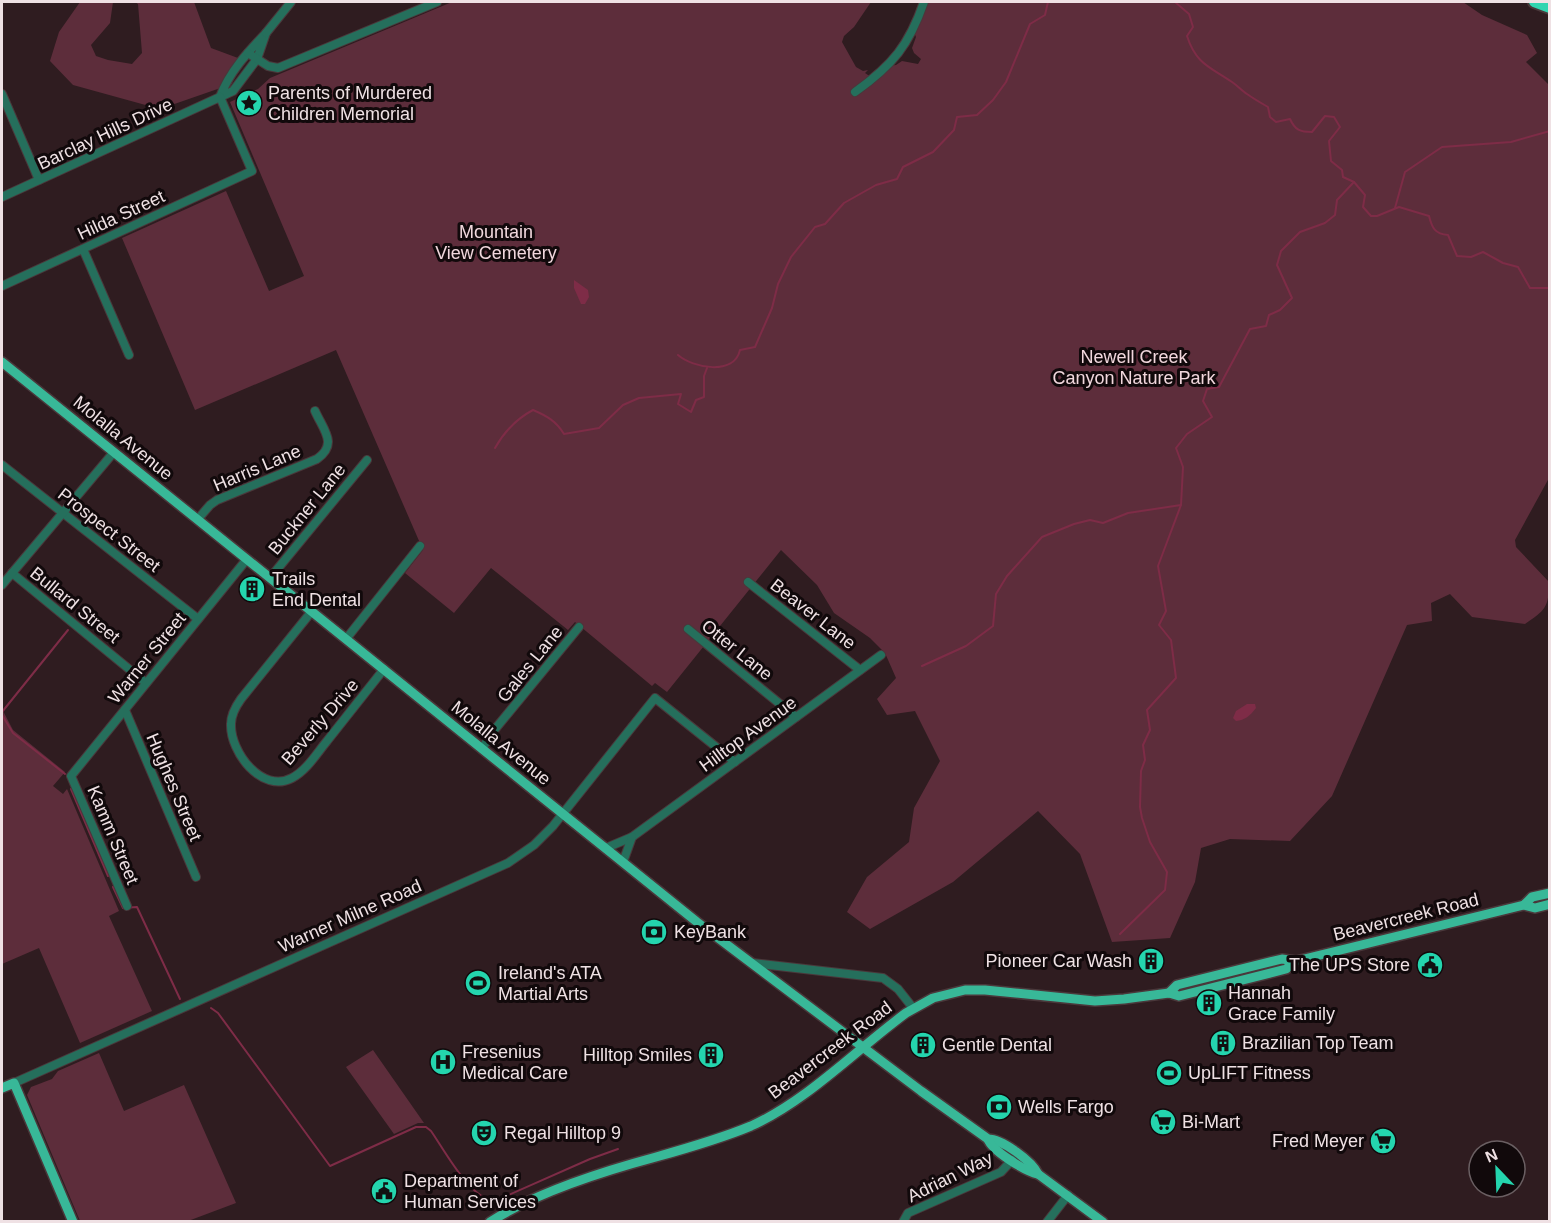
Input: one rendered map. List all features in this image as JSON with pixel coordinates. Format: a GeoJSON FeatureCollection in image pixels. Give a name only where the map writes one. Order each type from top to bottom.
{"type":"FeatureCollection","features":[{"type":"Feature","properties":{"kind":"highway"},"geometry":{"type":"LineString","coordinates":[[1534,2],[1550,8]]}},
{"type":"Feature","properties":{"kind":"main road","name":"Molalla Avenue"},"geometry":{"type":"LineString","coordinates":[[2,362],[623,862],[921,1091],[988,1138],[997,1139],[1034,1167],[1038,1174]]}},
{"type":"Feature","properties":{"kind":"main road","name":"Beavercreek Road"},"geometry":{"type":"LineString","coordinates":[[1524,905],[1532,897],[1550,893]]}},
{"type":"Feature","properties":{"kind":"main road","name":"Beavercreek Road"},"geometry":{"type":"LineString","coordinates":[[490,1221],[551,1192],[644,1160],[700,1145],[750,1126],[783,1109],[913,1008],[940,996],[964,990],[985,990],[1095,1000],[1169,993],[1179,996],[1286,969],[1296,962],[1524,905],[1535,908],[1550,904]]}},
{"type":"Feature","properties":{"kind":"main road","name":"Beavercreek Road"},"geometry":{"type":"LineString","coordinates":[[1169,993],[1176,985],[1282,959],[1296,962]]}},
{"type":"Feature","properties":{"kind":"main road"},"geometry":{"type":"LineString","coordinates":[[1213,988],[1230,978],[1256,972],[1262,964]]}},
{"type":"Feature","properties":{"kind":"main road","name":"Warner Milne Road"},"geometry":{"type":"LineString","coordinates":[[2,1088],[14,1083]]}},
{"type":"Feature","properties":{"kind":"main road"},"geometry":{"type":"LineString","coordinates":[[14,1083],[73,1221]]}},
{"type":"Feature","properties":{"kind":"main road","name":"Molalla Avenue"},"geometry":{"type":"LineString","coordinates":[[988,1138],[991,1146],[1030,1172],[1038,1174],[1103,1221]]}},
{"type":"Feature","properties":{"kind":"street","name":"Barclay Hills Drive"},"geometry":{"type":"LineString","coordinates":[[220,97],[225,83],[248,52],[291,2]]}},
{"type":"Feature","properties":{"kind":"street"},"geometry":{"type":"LineString","coordinates":[[248,52],[273,67],[285,65],[437,2]]}},
{"type":"Feature","properties":{"kind":"street"},"geometry":{"type":"LineString","coordinates":[[855,92],[873,79],[897,56],[907,42],[924,2]]}},
{"type":"Feature","properties":{"kind":"street","name":"Barclay Hills Drive"},"geometry":{"type":"LineString","coordinates":[[2,197],[233,91],[257,58],[266,33]]}},
{"type":"Feature","properties":{"kind":"street"},"geometry":{"type":"LineString","coordinates":[[2,94],[39,180]]}},
{"type":"Feature","properties":{"kind":"street","name":"Hilda Street"},"geometry":{"type":"LineString","coordinates":[[2,286],[252,171],[220,97]]}},
{"type":"Feature","properties":{"kind":"street"},"geometry":{"type":"LineString","coordinates":[[83,249],[129,355]]}},
{"type":"Feature","properties":{"kind":"street","name":"Harris Lane"},"geometry":{"type":"LineString","coordinates":[[198,519],[210,505],[218,500],[317,459],[324,453],[328,440],[315,411]]}},
{"type":"Feature","properties":{"kind":"street"},"geometry":{"type":"LineString","coordinates":[[2,585],[114,452]]}},
{"type":"Feature","properties":{"kind":"street","name":"Buckner Lane"},"geometry":{"type":"LineString","coordinates":[[270,578],[367,460]]}},
{"type":"Feature","properties":{"kind":"street","name":"Prospect Street"},"geometry":{"type":"LineString","coordinates":[[2,465],[198,618]]}},
{"type":"Feature","properties":{"kind":"street"},"geometry":{"type":"LineString","coordinates":[[346,639],[420,546]]}},
{"type":"Feature","properties":{"kind":"street","name":"Warner Street"},"geometry":{"type":"LineString","coordinates":[[71,776],[247,559]]}},
{"type":"Feature","properties":{"kind":"street","name":"Bullard Street"},"geometry":{"type":"LineString","coordinates":[[12,573],[146,683]]}},
{"type":"Feature","properties":{"kind":"street","name":"Beaver Lane"},"geometry":{"type":"LineString","coordinates":[[748,582],[860,670]]}},
{"type":"Feature","properties":{"kind":"street","name":"Beverly Drive"},"geometry":{"type":"LineString","coordinates":[[312,611],[241,699],[234,711],[230,726],[234,741],[243,759],[258,776],[278,782],[297,775],[384,669]]}},
{"type":"Feature","properties":{"kind":"street","name":"Gales Lane"},"geometry":{"type":"LineString","coordinates":[[482,749],[491,734],[579,627]]}},
{"type":"Feature","properties":{"kind":"street","name":"Otter Lane"},"geometry":{"type":"LineString","coordinates":[[688,629],[796,717]]}},
{"type":"Feature","properties":{"kind":"street","name":"Hilltop Avenue"},"geometry":{"type":"LineString","coordinates":[[606,848],[632,837],[881,655]]}},
{"type":"Feature","properties":{"kind":"street","name":"Warner Milne Road"},"geometry":{"type":"LineString","coordinates":[[14,1083],[497,868],[534,845],[563,813],[655,698],[735,762]]}},
{"type":"Feature","properties":{"kind":"street","name":"Hughes Street"},"geometry":{"type":"LineString","coordinates":[[125,710],[196,876]]}},
{"type":"Feature","properties":{"kind":"street","name":"Kamm Street"},"geometry":{"type":"LineString","coordinates":[[71,776],[128,906]]}},
{"type":"Feature","properties":{"kind":"street"},"geometry":{"type":"LineString","coordinates":[[623,862],[632,837]]}},
{"type":"Feature","properties":{"kind":"street"},"geometry":{"type":"LineString","coordinates":[[752,963],[887,979],[913,1008]]}},
{"type":"Feature","properties":{"kind":"street","name":"Adrian Way"},"geometry":{"type":"LineString","coordinates":[[903,1221],[908,1213],[1001,1172],[1012,1160]]}},
{"type":"Feature","properties":{"kind":"street"},"geometry":{"type":"LineString","coordinates":[[1047,1221],[1068,1195]]}},
{"type":"Feature","properties":{"kind":"green space"},"geometry":{"type":"Polygon","coordinates":[[[80,2],[113,2],[110,23],[91,45],[96,56],[132,64],[142,53],[138,4],[135,2],[194,2],[211,48],[238,58],[232,84],[160,109],[73,85],[50,61],[59,32],[80,2]]]}},
{"type":"Feature","properties":{"kind":"green space","name":"Newell Creek Canyon Nature Park"},"geometry":{"type":"Polygon","coordinates":[[[452,2],[871,2],[854,27],[844,36],[842,42],[856,67],[863,71],[868,70],[865,73],[871,77],[887,66],[896,65],[902,61],[918,64],[921,59],[912,48],[916,37],[914,32],[921,2],[1463,2],[1482,15],[1527,35],[1537,53],[1526,62],[1549,85],[1549,478],[1515,540],[1516,547],[1549,582],[1547,603],[1525,624],[1472,617],[1450,594],[1431,603],[1432,621],[1407,625],[1332,796],[1290,841],[1230,839],[1201,848],[1195,882],[1170,938],[1112,942],[1080,854],[1038,811],[953,882],[870,929],[847,912],[867,877],[909,842],[914,808],[940,761],[915,711],[887,715],[877,699],[896,678],[885,653],[870,638],[834,613],[817,585],[781,550],[667,692],[655,683],[652,686],[575,622],[568,630],[491,568],[454,613],[405,573],[423,550],[336,350],[195,410],[122,238],[226,191],[269,291],[304,276],[230,102],[258,89],[270,78],[452,2]]]}},
{"type":"Feature","properties":{"kind":"green space"},"geometry":{"type":"Polygon","coordinates":[[[2,709],[13,730],[65,772],[53,786],[63,794],[67,789],[119,911],[109,916],[152,1011],[80,1043],[39,948],[2,964],[2,709]]]}},
{"type":"Feature","properties":{"kind":"green space"},"geometry":{"type":"Polygon","coordinates":[[[373,1050],[424,1123],[418,1123],[394,1134],[346,1067],[373,1050]]]}},
{"type":"Feature","properties":{"kind":"green space"},"geometry":{"type":"Polygon","coordinates":[[[99,1053],[124,1111],[184,1085],[236,1203],[188,1221],[80,1221],[27,1095],[31,1087],[52,1079],[58,1071],[99,1053]]]}},
{"type":"Feature","properties":{"kind":"shaded area"},"geometry":{"type":"Polygon","coordinates":[[[574,280],[588,290],[589,297],[585,304],[581,304],[574,288],[574,280]]]}},
{"type":"Feature","properties":{"kind":"shaded area"},"geometry":{"type":"Polygon","coordinates":[[[1247,704],[1255,704],[1256,708],[1247,717],[1236,721],[1233,718],[1236,711],[1247,704]]]}},
{"type":"Feature","properties":{"kind":"waterway"},"geometry":{"type":"LineString","coordinates":[[678,355],[703,366],[722,366],[730,364],[740,350],[755,347],[772,308],[778,284],[791,257],[815,227],[825,224],[844,203],[876,185],[897,179],[903,167],[933,152],[954,130],[957,117],[977,115],[993,100],[1006,82],[1030,24],[1045,15],[1048,2]]}},
{"type":"Feature","properties":{"kind":"waterway"},"geometry":{"type":"LineString","coordinates":[[1175,2],[1189,14],[1193,27],[1187,36],[1199,59],[1268,107],[1270,117],[1276,122],[1290,119],[1298,130],[1312,132],[1325,116],[1334,117],[1340,127],[1329,141],[1331,161],[1342,170],[1343,177],[1354,182],[1365,195],[1363,207],[1371,216],[1377,216],[1399,207],[1429,216],[1435,230],[1448,235],[1457,256],[1471,257],[1483,252],[1503,263],[1518,267],[1530,288],[1550,288]]}},
{"type":"Feature","properties":{"kind":"waterway"},"geometry":{"type":"LineString","coordinates":[[1395,208],[1405,172],[1442,147],[1511,142],[1550,131]]}},
{"type":"Feature","properties":{"kind":"waterway"},"geometry":{"type":"LineString","coordinates":[[1120,934],[1165,890],[1167,872],[1150,842],[1140,807],[1141,771],[1145,760],[1143,745],[1150,730],[1147,710],[1176,678],[1171,640],[1159,625],[1166,611],[1158,566],[1181,505],[1183,467],[1176,448],[1187,434],[1212,417],[1203,401],[1207,389],[1219,387],[1250,329],[1266,326],[1269,315],[1280,310],[1292,298],[1277,265],[1281,251],[1300,232],[1325,223],[1335,215],[1337,200],[1354,182]]}},
{"type":"Feature","properties":{"kind":"waterway"},"geometry":{"type":"LineString","coordinates":[[495,448],[511,426],[533,410],[551,419],[564,434],[599,428],[623,405],[639,398],[681,394],[678,404],[691,412],[696,400],[704,397],[704,376],[707,368]]}},
{"type":"Feature","properties":{"kind":"waterway"},"geometry":{"type":"LineString","coordinates":[[922,666],[966,646],[993,626],[996,594],[1007,576],[1042,537],[1090,520],[1103,523],[1128,513],[1181,505]]}},
{"type":"Feature","properties":{"kind":"waterway"},"geometry":{"type":"LineString","coordinates":[[2,712],[68,630]]}},
{"type":"Feature","properties":{"kind":"waterway"},"geometry":{"type":"LineString","coordinates":[[2,715],[13,733],[65,774]]}},
{"type":"Feature","properties":{"kind":"waterway"},"geometry":{"type":"LineString","coordinates":[[71,789],[108,876]]}},
{"type":"Feature","properties":{"kind":"waterway"},"geometry":{"type":"LineString","coordinates":[[113,887],[123,908],[137,907],[180,999]]}},
{"type":"Feature","properties":{"kind":"waterway"},"geometry":{"type":"LineString","coordinates":[[211,1008],[218,1013],[330,1166],[416,1127],[426,1127],[467,1183],[476,1192],[495,1201],[618,1149]]}},
{"type":"Feature","properties":{"kind":"place","name":"Parents of Murdered Children Memorial"},"geometry":{"type":"Point","coordinates":[249,103]}},
{"type":"Feature","properties":{"kind":"place","name":"Trails End Dental"},"geometry":{"type":"Point","coordinates":[252,589]}},
{"type":"Feature","properties":{"kind":"place","name":"KeyBank"},"geometry":{"type":"Point","coordinates":[654,932]}},
{"type":"Feature","properties":{"kind":"place","name":"Pioneer Car Wash"},"geometry":{"type":"Point","coordinates":[1151,961]}},
{"type":"Feature","properties":{"kind":"place","name":"The UPS Store"},"geometry":{"type":"Point","coordinates":[1430,965]}},
{"type":"Feature","properties":{"kind":"place","name":"Ireland's ATA Martial Arts"},"geometry":{"type":"Point","coordinates":[478,983]}},
{"type":"Feature","properties":{"kind":"place","name":"Hannah Grace Family"},"geometry":{"type":"Point","coordinates":[1209,1003]}},
{"type":"Feature","properties":{"kind":"place","name":"Brazilian Top Team"},"geometry":{"type":"Point","coordinates":[1223,1043]}},
{"type":"Feature","properties":{"kind":"place","name":"Gentle Dental"},"geometry":{"type":"Point","coordinates":[923,1045]}},
{"type":"Feature","properties":{"kind":"place","name":"Hilltop Smiles"},"geometry":{"type":"Point","coordinates":[711,1055]}},
{"type":"Feature","properties":{"kind":"place","name":"Fresenius Medical Care"},"geometry":{"type":"Point","coordinates":[443,1062]}},
{"type":"Feature","properties":{"kind":"place","name":"UpLIFT Fitness"},"geometry":{"type":"Point","coordinates":[1169,1073]}},
{"type":"Feature","properties":{"kind":"place","name":"Wells Fargo"},"geometry":{"type":"Point","coordinates":[999,1107]}},
{"type":"Feature","properties":{"kind":"place","name":"Bi-Mart"},"geometry":{"type":"Point","coordinates":[1163,1122]}},
{"type":"Feature","properties":{"kind":"place","name":"Regal Hilltop 9"},"geometry":{"type":"Point","coordinates":[484,1133]}},
{"type":"Feature","properties":{"kind":"place","name":"Fred Meyer"},"geometry":{"type":"Point","coordinates":[1383,1141]}},
{"type":"Feature","properties":{"kind":"place","name":"Department of Human Services"},"geometry":{"type":"Point","coordinates":[384,1191]}},
{"type":"Feature","properties":{"kind":"park label","name":"Mountain View Cemetery"},"geometry":{"type":"Point","coordinates":[496,242]}}]}
